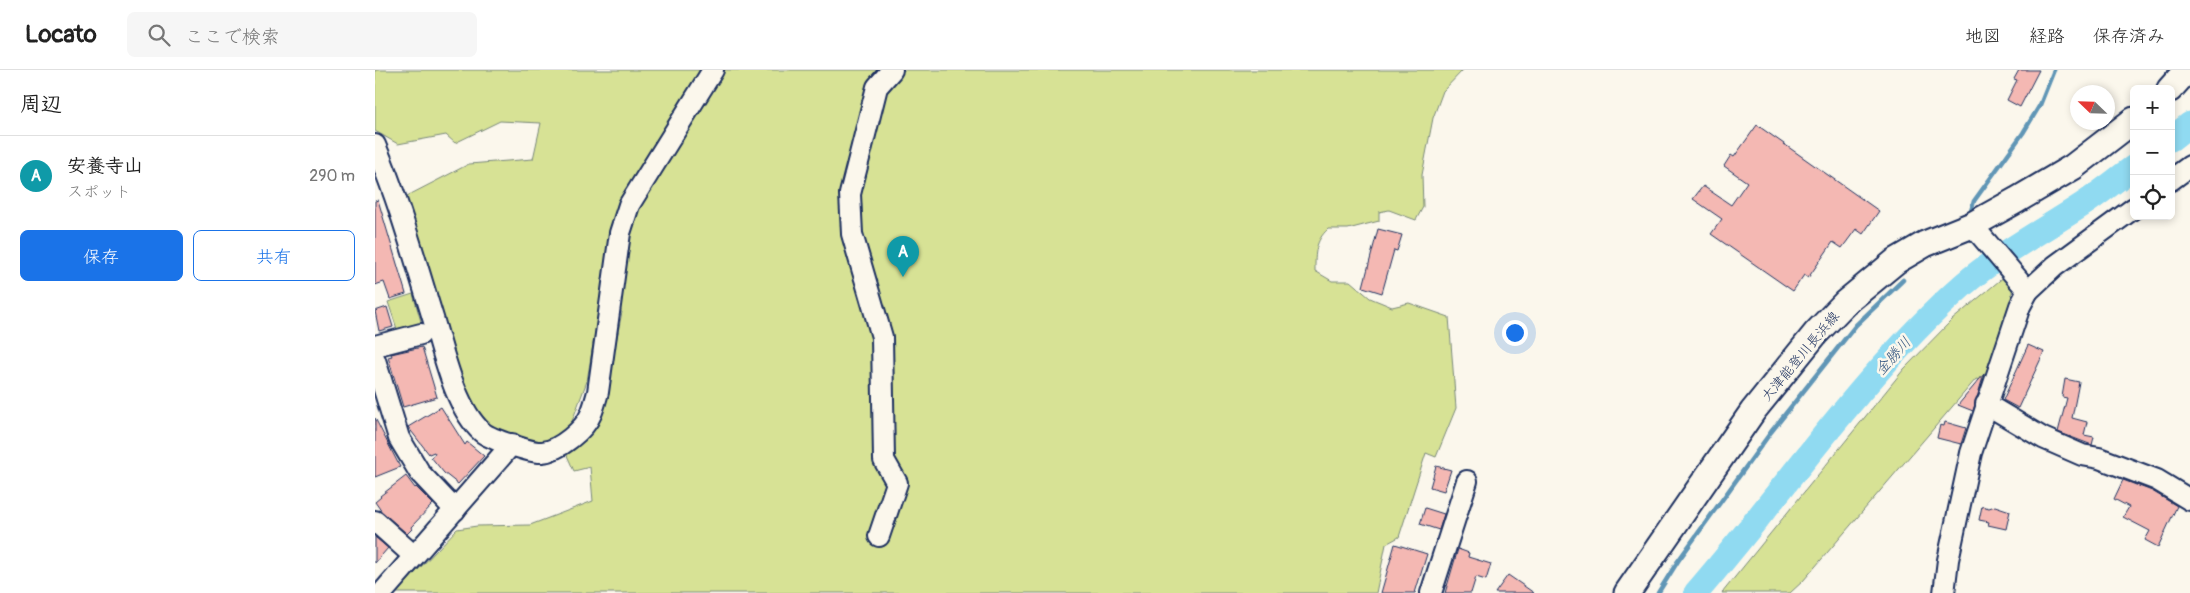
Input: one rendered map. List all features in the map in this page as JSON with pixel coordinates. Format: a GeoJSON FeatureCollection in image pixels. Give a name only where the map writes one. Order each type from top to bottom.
{"type":"FeatureCollection","features":[{"type":"Feature","properties":{"kind":"main road"},"geometry":{"type":"LineString","coordinates":[[2174,85],[2187,70]]}},
{"type":"Feature","properties":{"kind":"main road","name":"大津能登川長浜線"},"geometry":{"type":"LineString","coordinates":[[1627,593],[1749,416],[1816,333],[1845,303],[1896,262],[1925,244],[1974,228],[2073,167],[2130,123]]}},
{"type":"Feature","properties":{"kind":"street"},"geometry":{"type":"LineString","coordinates":[[375,145],[391,182],[451,377],[466,410],[482,432],[500,441],[538,453],[550,452],[561,446],[585,425],[591,414],[598,392],[621,233],[629,205],[713,70]]}},
{"type":"Feature","properties":{"kind":"street"},"geometry":{"type":"LineString","coordinates":[[879,536],[897,483],[884,460],[882,337],[852,234],[850,194],[877,88],[892,70]]}},
{"type":"Feature","properties":{"kind":"street"},"geometry":{"type":"LineString","coordinates":[[2175,177],[2190,166]]}},
{"type":"Feature","properties":{"kind":"street"},"geometry":{"type":"LineString","coordinates":[[2023,285],[2055,266],[2130,211]]}},
{"type":"Feature","properties":{"kind":"street"},"geometry":{"type":"LineString","coordinates":[[1944,593],[1948,560],[1971,453],[2020,306],[2023,285],[1974,228]]}},
{"type":"Feature","properties":{"kind":"street"},"geometry":{"type":"LineString","coordinates":[[375,346],[421,334]]}},
{"type":"Feature","properties":{"kind":"street"},"geometry":{"type":"LineString","coordinates":[[375,360],[399,438],[420,473],[455,510]]}},
{"type":"Feature","properties":{"kind":"street"},"geometry":{"type":"LineString","coordinates":[[1986,404],[2043,438],[2082,455],[2099,458],[2157,480],[2190,500]]}},
{"type":"Feature","properties":{"kind":"street"},"geometry":{"type":"LineString","coordinates":[[381,593],[512,444]]}},
{"type":"Feature","properties":{"kind":"street"},"geometry":{"type":"LineString","coordinates":[[1431,593],[1461,525],[1467,481]]}},
{"type":"Feature","properties":{"kind":"street"},"geometry":{"type":"LineString","coordinates":[[375,521],[414,556]]}},
{"type":"Feature","properties":{"kind":"green space"},"geometry":{"type":"Polygon","coordinates":[[[375,70],[1463,70],[1443,91],[1433,118],[1422,175],[1423,207],[1416,220],[1389,210],[1379,212],[1379,221],[1348,229],[1328,229],[1318,243],[1315,265],[1315,271],[1332,281],[1350,281],[1370,298],[1392,307],[1409,303],[1449,317],[1456,408],[1436,457],[1426,453],[1399,537],[1386,544],[1376,593],[396,593],[457,529],[477,526],[530,525],[593,501],[590,467],[574,471],[565,451],[602,413],[622,312],[599,308],[587,381],[571,424],[556,441],[539,445],[494,431],[481,417],[464,387],[405,197],[469,164],[533,159],[541,123],[500,121],[455,143],[446,135],[398,144],[375,131],[375,70]]]}},
{"type":"Feature","properties":{"kind":"green space"},"geometry":{"type":"Polygon","coordinates":[[[2005,276],[2013,285],[2007,331],[1987,382],[1976,379],[1803,581],[1790,593],[1722,593],[1904,369],[1952,320],[2005,276]]]}},
{"type":"Feature","properties":{"kind":"green space"},"geometry":{"type":"Polygon","coordinates":[[[413,294],[422,325],[398,332],[388,302],[413,294]]]}},
{"type":"Feature","properties":{"kind":"building"},"geometry":{"type":"Polygon","coordinates":[[[2019,70],[2039,70],[2020,107],[2007,100],[2017,80],[2014,79],[2019,70]]]}},
{"type":"Feature","properties":{"kind":"building"},"geometry":{"type":"Polygon","coordinates":[[[1757,125],[1879,211],[1863,234],[1856,229],[1842,248],[1833,242],[1808,278],[1804,275],[1793,291],[1711,234],[1722,219],[1693,199],[1703,186],[1731,205],[1747,182],[1724,166],[1731,155],[1734,157],[1757,125]]]}},
{"type":"Feature","properties":{"kind":"building"},"geometry":{"type":"Polygon","coordinates":[[[378,200],[406,294],[390,299],[384,282],[375,285],[375,201],[378,200]]]}},
{"type":"Feature","properties":{"kind":"building"},"geometry":{"type":"Polygon","coordinates":[[[1378,229],[1402,235],[1397,251],[1394,250],[1382,293],[1363,287],[1378,229]]]}},
{"type":"Feature","properties":{"kind":"building"},"geometry":{"type":"Polygon","coordinates":[[[387,307],[393,327],[379,331],[375,311],[387,307]]]}},
{"type":"Feature","properties":{"kind":"building"},"geometry":{"type":"Polygon","coordinates":[[[2028,345],[2044,352],[2018,408],[2003,400],[2028,345]]]}},
{"type":"Feature","properties":{"kind":"building"},"geometry":{"type":"Polygon","coordinates":[[[422,347],[437,397],[403,407],[388,357],[392,356],[391,354],[422,347]]]}},
{"type":"Feature","properties":{"kind":"building"},"geometry":{"type":"Polygon","coordinates":[[[1984,374],[1973,411],[1958,405],[1984,374]]]}},
{"type":"Feature","properties":{"kind":"building"},"geometry":{"type":"Polygon","coordinates":[[[2065,379],[2079,382],[2072,418],[2087,422],[2084,435],[2094,437],[2092,445],[2058,432],[2067,398],[2062,397],[2065,379]]]}},
{"type":"Feature","properties":{"kind":"building"},"geometry":{"type":"Polygon","coordinates":[[[441,407],[465,445],[467,442],[484,456],[458,484],[444,473],[431,457],[435,454],[434,452],[429,454],[408,427],[441,407]]]}},
{"type":"Feature","properties":{"kind":"building"},"geometry":{"type":"Polygon","coordinates":[[[375,418],[400,467],[375,477],[375,418]]]}},
{"type":"Feature","properties":{"kind":"building"},"geometry":{"type":"Polygon","coordinates":[[[1945,422],[1966,428],[1961,444],[1937,438],[1940,425],[1944,426],[1945,422]]]}},
{"type":"Feature","properties":{"kind":"building"},"geometry":{"type":"Polygon","coordinates":[[[1436,466],[1451,470],[1444,491],[1430,487],[1436,466]]]}},
{"type":"Feature","properties":{"kind":"building"},"geometry":{"type":"Polygon","coordinates":[[[406,476],[415,488],[433,504],[411,527],[412,529],[407,534],[382,512],[375,502],[406,476]]]}},
{"type":"Feature","properties":{"kind":"building"},"geometry":{"type":"Polygon","coordinates":[[[2123,480],[2152,491],[2177,506],[2158,547],[2145,540],[2150,531],[2123,517],[2129,507],[2114,499],[2123,480]]]}},
{"type":"Feature","properties":{"kind":"building"},"geometry":{"type":"Polygon","coordinates":[[[1982,506],[1989,508],[1995,506],[2010,511],[2006,529],[1988,525],[1989,522],[1979,520],[1982,506]]]}},
{"type":"Feature","properties":{"kind":"building"},"geometry":{"type":"Polygon","coordinates":[[[1425,508],[1444,514],[1439,530],[1420,524],[1425,508]]]}},
{"type":"Feature","properties":{"kind":"building"},"geometry":{"type":"Polygon","coordinates":[[[375,537],[388,548],[375,563],[375,537]]]}},
{"type":"Feature","properties":{"kind":"building"},"geometry":{"type":"Polygon","coordinates":[[[1395,544],[1427,554],[1415,593],[1381,593],[1395,544]]]}},
{"type":"Feature","properties":{"kind":"building"},"geometry":{"type":"Polygon","coordinates":[[[1458,549],[1469,553],[1468,557],[1491,564],[1486,580],[1476,577],[1471,593],[1445,593],[1458,549]]]}},
{"type":"Feature","properties":{"kind":"building"},"geometry":{"type":"Polygon","coordinates":[[[1508,575],[1534,593],[1495,593],[1508,575]]]}},
{"type":"Feature","properties":{"kind":"waterway"},"geometry":{"type":"LineString","coordinates":[[1971,211],[1974,201],[2023,133],[2040,105],[2054,70]]}},
{"type":"Feature","properties":{"kind":"waterway","name":"金勝川"},"geometry":{"type":"LineString","coordinates":[[2175,136],[2190,124]]}},
{"type":"Feature","properties":{"kind":"waterway","name":"金勝川"},"geometry":{"type":"LineString","coordinates":[[1696,593],[1857,395],[1926,320],[1963,285],[1991,263],[2082,205],[2130,170]]}},
{"type":"Feature","properties":{"kind":"waterway"},"geometry":{"type":"LineString","coordinates":[[1658,593],[1678,561],[1771,432],[1856,325],[1903,280]]}},
{"type":"Feature","properties":{"kind":"place","name":"安養寺山"},"geometry":{"type":"Point","coordinates":[903,277]}}]}
